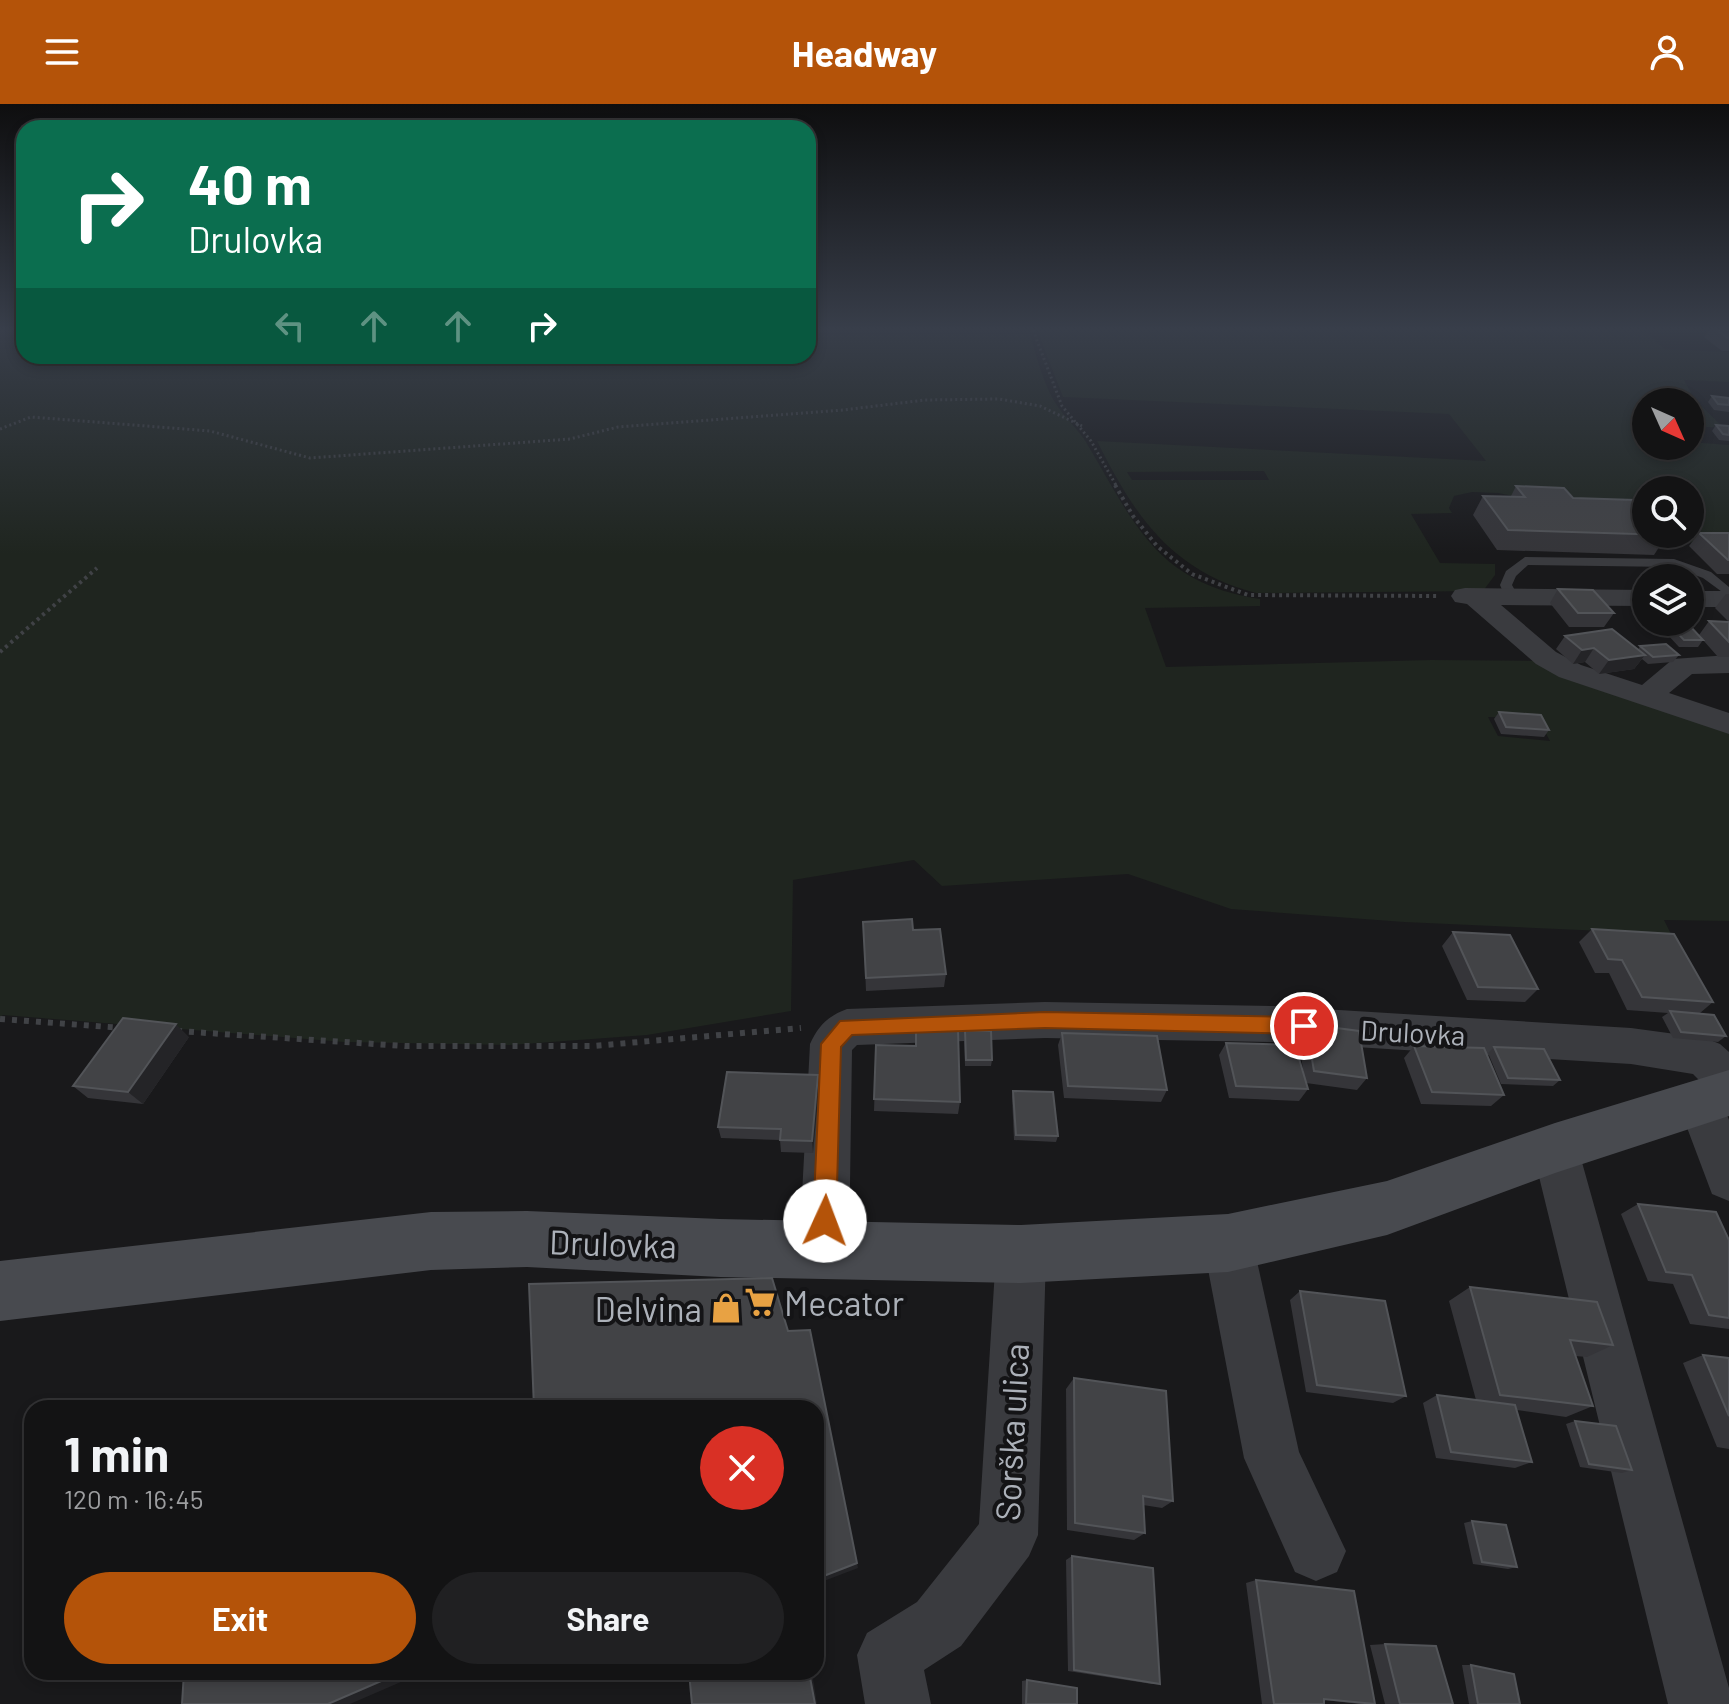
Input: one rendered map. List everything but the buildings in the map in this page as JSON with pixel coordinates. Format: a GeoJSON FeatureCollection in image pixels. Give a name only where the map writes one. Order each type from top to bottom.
{"type":"FeatureCollection","features":[{"type":"Feature","properties":{"kind":"street"},"geometry":{"type":"LineString","coordinates":[[1464,596],[1632,598]]}},
{"type":"Feature","properties":{"kind":"street"},"geometry":{"type":"LineString","coordinates":[[1464,596],[1546,658],[1570,671],[1729,724]]}},
{"type":"Feature","properties":{"kind":"street"},"geometry":{"type":"LineString","coordinates":[[1704,599],[1729,599]]}},
{"type":"Feature","properties":{"kind":"street"},"geometry":{"type":"LineString","coordinates":[[1647,696],[1684,665],[1729,664]]}},
{"type":"Feature","properties":{"kind":"street","name":"Drulovka"},"geometry":{"type":"LineString","coordinates":[[847,1027],[1045,1020],[1259,1024],[1600,1044],[1705,1057],[1719,1092],[1729,1178]]}},
{"type":"Feature","properties":{"kind":"street"},"geometry":{"type":"LineString","coordinates":[[824,1251],[831,1044],[847,1027]]}},
{"type":"Feature","properties":{"kind":"street","name":"Drulovka"},"geometry":{"type":"LineString","coordinates":[[0,1291],[431,1241],[527,1239],[824,1251],[1021,1254],[1228,1243],[1387,1208],[1719,1092]]}},
{"type":"Feature","properties":{"kind":"street"},"geometry":{"type":"LineString","coordinates":[[1555,1148],[1701,1704]]}},
{"type":"Feature","properties":{"kind":"street"},"geometry":{"type":"LineString","coordinates":[[1228,1243],[1272,1458],[1316,1551]]}},
{"type":"Feature","properties":{"kind":"street","name":"Sorška ulica"},"geometry":{"type":"LineString","coordinates":[[898,1704],[889,1655],[939,1624],[1008,1535],[1021,1254]]}},
{"type":"Feature","properties":{"kind":"lane"},"geometry":{"type":"LineString","coordinates":[[1511,596],[1506,585],[1510,574],[1525,561],[1674,563],[1707,575],[1729,593]]}},
{"type":"Feature","properties":{"kind":"path"},"geometry":{"type":"LineString","coordinates":[[0,429],[31,417],[210,431],[310,458],[570,439],[618,427],[887,405]]}},
{"type":"Feature","properties":{"kind":"path"},"geometry":{"type":"LineString","coordinates":[[1032,405],[1082,426]]}},
{"type":"Feature","properties":{"kind":"path"},"geometry":{"type":"LineString","coordinates":[[1061,405],[1082,426],[1133,516],[1157,546],[1192,574],[1248,595],[1464,596]]}},
{"type":"Feature","properties":{"kind":"path"},"geometry":{"type":"LineString","coordinates":[[0,652],[97,568]]}},
{"type":"Feature","properties":{"kind":"path"},"geometry":{"type":"LineString","coordinates":[[0,1019],[125,1028]]}},
{"type":"Feature","properties":{"kind":"path"},"geometry":{"type":"LineString","coordinates":[[171,1031],[405,1046],[593,1046],[749,1030],[847,1027]]}},
{"type":"Feature","properties":{"kind":"shaded area"},"geometry":{"type":"Polygon","coordinates":[[[0,405],[1057,405],[1083,437],[1134,523],[1171,563],[1195,579],[1224,591],[1260,599],[1260,606],[1145,608],[1166,667],[1431,660],[1542,661],[1729,730],[1729,921],[1664,920],[1671,934],[1404,922],[1231,909],[1128,874],[942,886],[914,860],[793,880],[791,1011],[647,1035],[510,1045],[344,1042],[0,1017],[0,405]],[[1488,717],[1498,736],[1550,741],[1538,719],[1488,717]]]}},
{"type":"Feature","properties":{"kind":"shaded area"},"geometry":{"type":"Polygon","coordinates":[[[1237,405],[1632,405],[1632,460],[1704,460],[1704,443],[1729,445],[1729,542],[1704,542],[1704,476],[1632,476],[1632,538],[1550,503],[1498,493],[1472,492],[1454,496],[1449,508],[1452,513],[1411,514],[1440,563],[1495,564],[1495,575],[1483,591],[1256,593],[1200,570],[1158,536],[1126,493],[1097,441],[1486,461],[1449,414],[1237,405]],[[1264,471],[1127,472],[1132,480],[1269,480],[1264,471]]]}},
{"type":"Feature","properties":{"kind":"shaded area"},"geometry":{"type":"Polygon","coordinates":[[[1704,409],[1724,428],[1704,427],[1704,409]]]}},
{"type":"Feature","properties":{"kind":"place","name":"Mecator"},"geometry":{"type":"Point","coordinates":[760,1302]}},
{"type":"Feature","properties":{"kind":"place","name":"Delvina"},"geometry":{"type":"Point","coordinates":[726,1308]}},
{"type":"Feature","properties":{"kind":"route"},"geometry":{"type":"LineString","coordinates":[[825,1221],[831,1044],[847,1027],[1045,1020],[1304,1026]]}}]}
